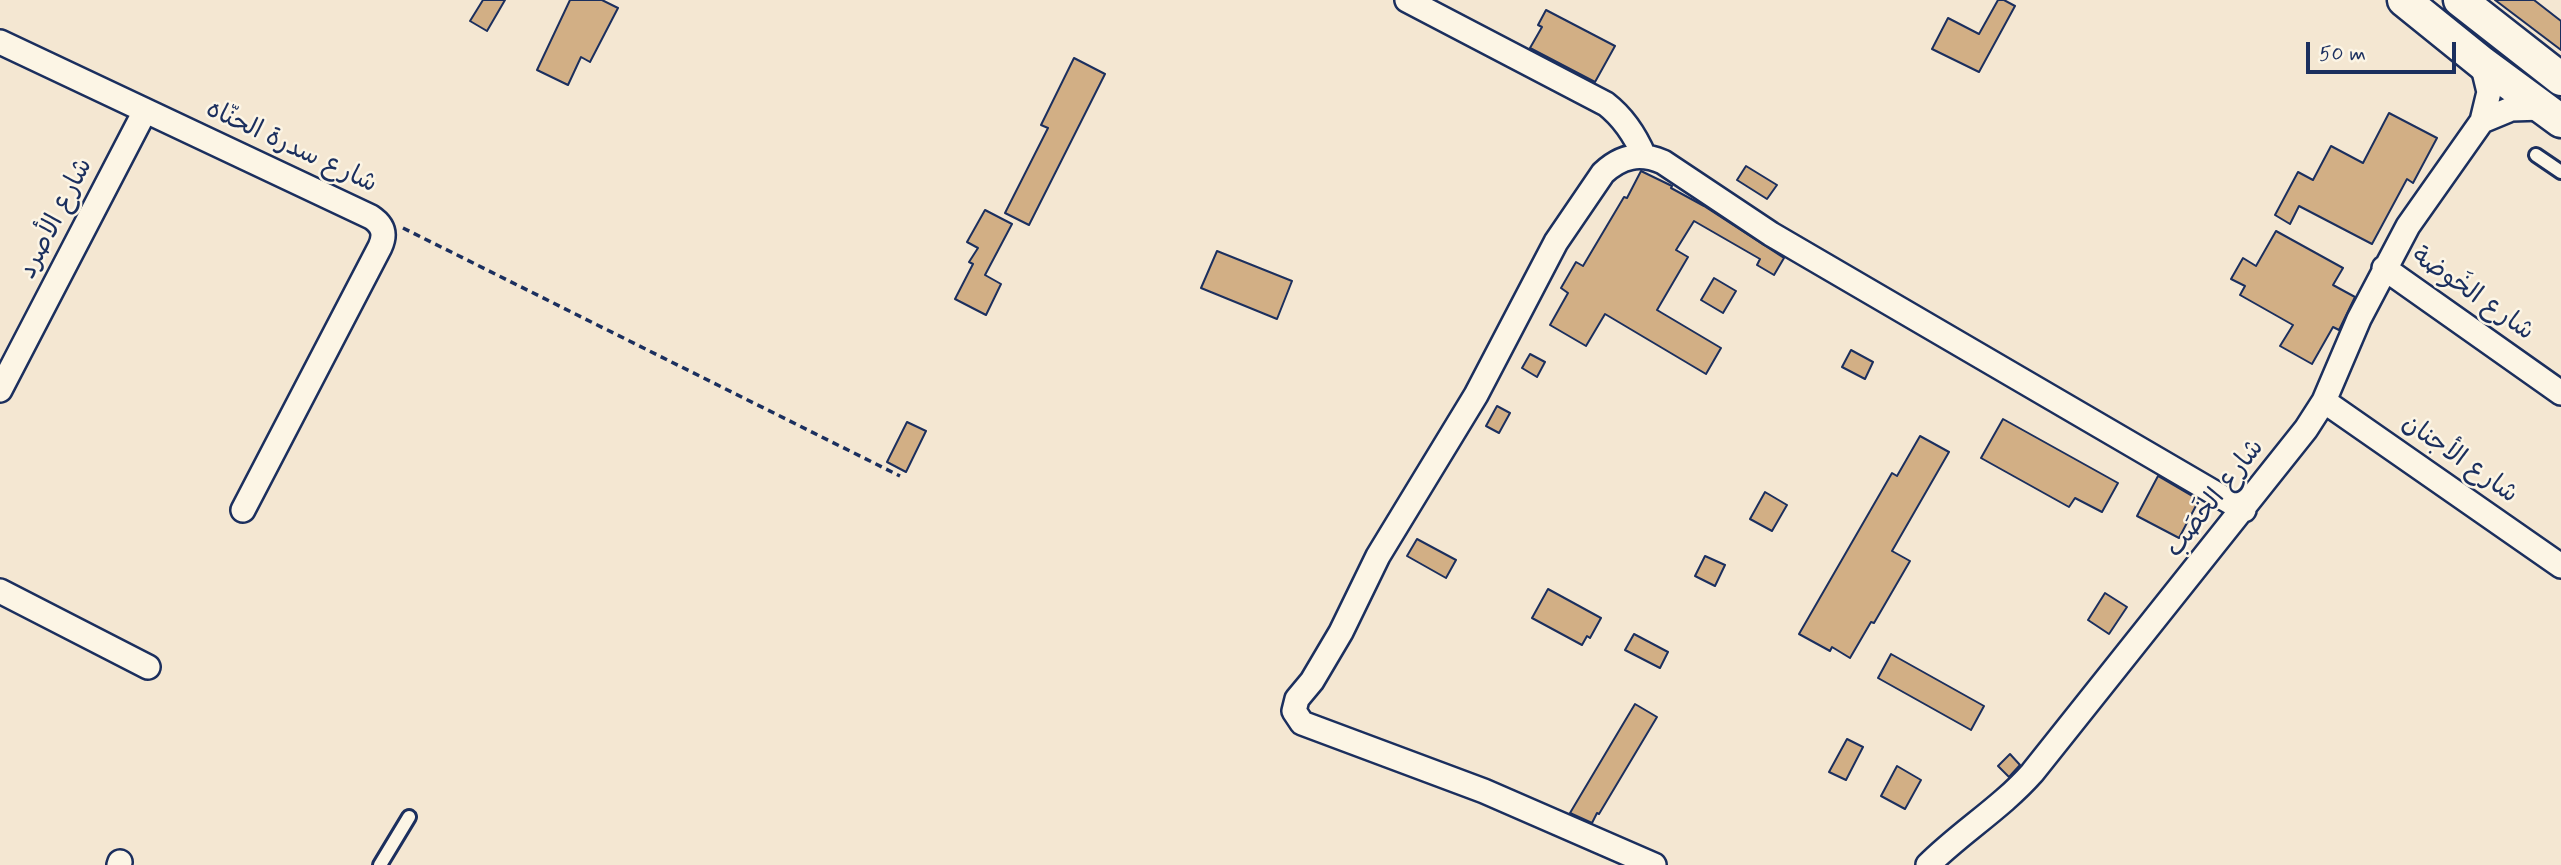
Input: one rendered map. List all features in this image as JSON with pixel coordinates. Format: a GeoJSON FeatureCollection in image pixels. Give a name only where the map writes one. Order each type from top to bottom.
{"type":"FeatureCollection","features":[{"type":"Feature","properties":{"kind":"main road"},"geometry":{"type":"LineString","coordinates":[[2404,0],[2482,63],[2552,114]]}},
{"type":"Feature","properties":{"kind":"main road"},"geometry":{"type":"LineString","coordinates":[[2460,0],[2561,79]]}},
{"type":"Feature","properties":{"kind":"street"},"geometry":{"type":"LineString","coordinates":[[1407,0],[1606,104],[1628,125],[1644,156]]}},
{"type":"Feature","properties":{"kind":"street","name":"شارع سدرة الحنّاه"},"geometry":{"type":"LineString","coordinates":[[0,42],[377,221],[384,233],[380,247],[243,510]]}},
{"type":"Feature","properties":{"kind":"street","name":"شارع الخَصَب"},"geometry":{"type":"LineString","coordinates":[[1928,865],[1948,845],[2003,803],[2032,773],[2306,429],[2324,401],[2359,319],[2420,205],[2482,121],[2488,107],[2489,92],[2482,63]]}},
{"type":"Feature","properties":{"kind":"street"},"geometry":{"type":"LineString","coordinates":[[2482,121],[2511,109],[2552,114]]}},
{"type":"Feature","properties":{"kind":"street","name":"شارع الأصرد"},"geometry":{"type":"LineString","coordinates":[[0,390],[145,111]]}},
{"type":"Feature","properties":{"kind":"street"},"geometry":{"type":"LineString","coordinates":[[1654,865],[1484,791],[1302,723],[1294,710],[1297,699],[1312,681],[1332,648],[1378,556],[1476,395],[1556,242],[1603,173],[1622,159],[1644,156],[1663,162],[1771,234],[2244,510]]}},
{"type":"Feature","properties":{"kind":"street","name":"شارع الخَوضة"},"geometry":{"type":"LineString","coordinates":[[2385,268],[2561,393]]}},
{"type":"Feature","properties":{"kind":"street","name":"شارع الأجنان"},"geometry":{"type":"LineString","coordinates":[[2324,401],[2561,566]]}},
{"type":"Feature","properties":{"kind":"street"},"geometry":{"type":"LineString","coordinates":[[0,591],[148,667]]}},
{"type":"Feature","properties":{"kind":"lane"},"geometry":{"type":"LineString","coordinates":[[2536,155],[2561,172]]}},
{"type":"Feature","properties":{"kind":"lane"},"geometry":{"type":"LineString","coordinates":[[380,865],[409,817]]}},
{"type":"Feature","properties":{"kind":"path"},"geometry":{"type":"LineString","coordinates":[[377,221],[402,228],[900,476]]}},
{"type":"Feature","properties":{"kind":"building"},"geometry":{"type":"Polygon","coordinates":[[[483,0],[505,0],[487,31],[470,21],[483,0]]]}},
{"type":"Feature","properties":{"kind":"building"},"geometry":{"type":"Polygon","coordinates":[[[570,0],[602,0],[618,8],[590,62],[581,57],[568,85],[537,70],[570,0]]]}},
{"type":"Feature","properties":{"kind":"building"},"geometry":{"type":"Polygon","coordinates":[[[1998,0],[2015,6],[1979,72],[1932,49],[1948,18],[1979,34],[1998,0]]]}},
{"type":"Feature","properties":{"kind":"building"},"geometry":{"type":"Polygon","coordinates":[[[2495,0],[2534,0],[2561,21],[2561,50],[2495,0]]]}},
{"type":"Feature","properties":{"kind":"building"},"geometry":{"type":"Polygon","coordinates":[[[1546,10],[1615,46],[1595,82],[1530,48],[1542,27],[1538,25],[1546,10]]]}},
{"type":"Feature","properties":{"kind":"building"},"geometry":{"type":"Polygon","coordinates":[[[1074,58],[1105,74],[1029,225],[1005,213],[1048,128],[1041,125],[1074,58]]]}},
{"type":"Feature","properties":{"kind":"building"},"geometry":{"type":"Polygon","coordinates":[[[2389,113],[2437,138],[2413,183],[2407,179],[2372,244],[2299,206],[2290,224],[2275,215],[2298,172],[2313,180],[2331,146],[2363,163],[2389,113]]]}},
{"type":"Feature","properties":{"kind":"building"},"geometry":{"type":"Polygon","coordinates":[[[1746,166],[1777,185],[1767,199],[1737,180],[1746,166]]]}},
{"type":"Feature","properties":{"kind":"building"},"geometry":{"type":"Polygon","coordinates":[[[1641,171],[1672,186],[1671,188],[1784,258],[1774,275],[1757,265],[1760,259],[1694,221],[1676,250],[1688,257],[1657,310],[1721,348],[1706,374],[1605,314],[1586,346],[1550,325],[1568,293],[1561,288],[1576,262],[1583,266],[1624,197],[1627,198],[1641,171]]]}},
{"type":"Feature","properties":{"kind":"building"},"geometry":{"type":"Polygon","coordinates":[[[985,210],[1012,224],[985,275],[1001,284],[986,315],[955,299],[973,264],[969,262],[978,248],[967,242],[985,210]]]}},
{"type":"Feature","properties":{"kind":"building"},"geometry":{"type":"Polygon","coordinates":[[[2276,231],[2343,268],[2333,285],[2355,297],[2339,330],[2333,327],[2312,364],[2280,346],[2293,325],[2240,295],[2245,286],[2231,279],[2243,258],[2256,266],[2276,231]]]}},
{"type":"Feature","properties":{"kind":"building"},"geometry":{"type":"Polygon","coordinates":[[[1217,251],[1292,281],[1277,319],[1201,288],[1217,251]]]}},
{"type":"Feature","properties":{"kind":"building"},"geometry":{"type":"Polygon","coordinates":[[[1714,278],[1736,291],[1723,313],[1701,300],[1714,278]]]}},
{"type":"Feature","properties":{"kind":"building"},"geometry":{"type":"Polygon","coordinates":[[[1851,350],[1873,362],[1865,379],[1842,367],[1851,350]]]}},
{"type":"Feature","properties":{"kind":"building"},"geometry":{"type":"Polygon","coordinates":[[[1530,354],[1545,362],[1537,377],[1522,368],[1530,354]]]}},
{"type":"Feature","properties":{"kind":"building"},"geometry":{"type":"Polygon","coordinates":[[[1497,406],[1510,413],[1499,433],[1486,426],[1497,406]]]}},
{"type":"Feature","properties":{"kind":"building"},"geometry":{"type":"Polygon","coordinates":[[[2003,419],[2118,483],[2102,512],[2075,498],[2069,507],[1981,458],[2003,419]]]}},
{"type":"Feature","properties":{"kind":"building"},"geometry":{"type":"Polygon","coordinates":[[[907,422],[926,431],[906,472],[887,462],[907,422]]]}},
{"type":"Feature","properties":{"kind":"building"},"geometry":{"type":"Polygon","coordinates":[[[1920,436],[1949,452],[1892,551],[1910,561],[1850,658],[1832,647],[1830,651],[1799,634],[1892,473],[1897,476],[1920,436]]]}},
{"type":"Feature","properties":{"kind":"building"},"geometry":{"type":"Polygon","coordinates":[[[2158,476],[2199,500],[2179,538],[2137,516],[2158,476]]]}},
{"type":"Feature","properties":{"kind":"building"},"geometry":{"type":"Polygon","coordinates":[[[1765,492],[1787,505],[1772,531],[1750,519],[1765,492]]]}},
{"type":"Feature","properties":{"kind":"building"},"geometry":{"type":"Polygon","coordinates":[[[1417,539],[1456,560],[1446,578],[1407,556],[1417,539]]]}},
{"type":"Feature","properties":{"kind":"building"},"geometry":{"type":"Polygon","coordinates":[[[1705,556],[1725,565],[1715,586],[1695,576],[1705,556]]]}},
{"type":"Feature","properties":{"kind":"building"},"geometry":{"type":"Polygon","coordinates":[[[1548,589],[1601,618],[1590,638],[1587,636],[1582,645],[1532,618],[1548,589]]]}},
{"type":"Feature","properties":{"kind":"building"},"geometry":{"type":"Polygon","coordinates":[[[2105,593],[2127,607],[2109,634],[2088,620],[2105,593]]]}},
{"type":"Feature","properties":{"kind":"building"},"geometry":{"type":"Polygon","coordinates":[[[1634,634],[1668,652],[1660,668],[1625,650],[1634,634]]]}},
{"type":"Feature","properties":{"kind":"building"},"geometry":{"type":"Polygon","coordinates":[[[1891,654],[1984,706],[1971,730],[1878,678],[1891,654]]]}},
{"type":"Feature","properties":{"kind":"building"},"geometry":{"type":"Polygon","coordinates":[[[1635,704],[1657,717],[1592,823],[1570,813],[1635,704]]]}},
{"type":"Feature","properties":{"kind":"building"},"geometry":{"type":"Polygon","coordinates":[[[1847,739],[1863,747],[1846,780],[1829,772],[1847,739]]]}},
{"type":"Feature","properties":{"kind":"building"},"geometry":{"type":"Polygon","coordinates":[[[2010,754],[2020,765],[2009,777],[1998,766],[2010,754]]]}},
{"type":"Feature","properties":{"kind":"building"},"geometry":{"type":"Polygon","coordinates":[[[1897,766],[1921,780],[1905,809],[1881,796],[1897,766]]]}}]}
